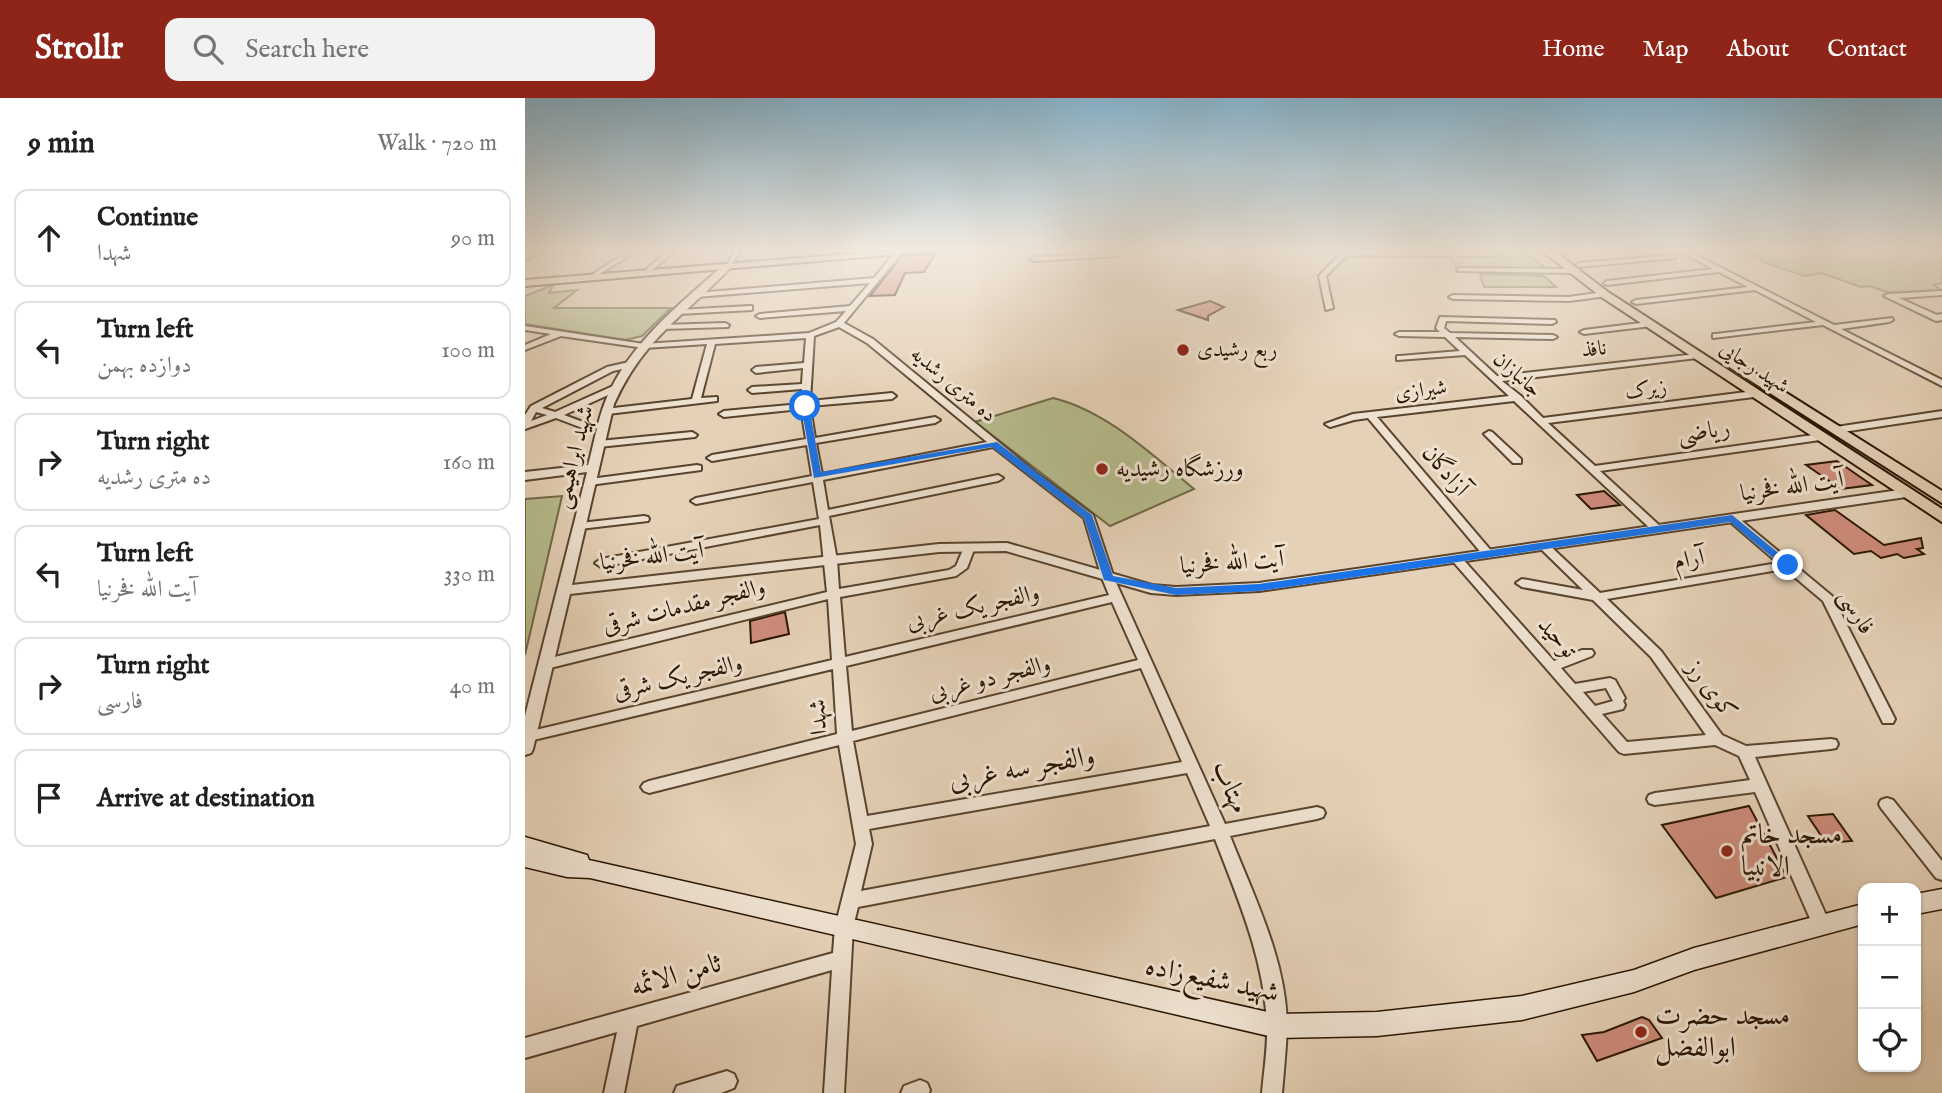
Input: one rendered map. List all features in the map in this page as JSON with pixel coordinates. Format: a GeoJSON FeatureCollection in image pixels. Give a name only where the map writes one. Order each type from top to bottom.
{"type":"FeatureCollection","features":[{"type":"Feature","properties":{"kind":"main road","name":"شهید رجایی"},"geometry":{"type":"LineString","coordinates":[[1614,296],[1649,324],[1942,517]]}},
{"type":"Feature","properties":{"kind":"main road"},"geometry":{"type":"LineString","coordinates":[[1623,296],[1636,302],[1942,498]]}},
{"type":"Feature","properties":{"kind":"main road","name":"شهید شفیع‌زاده"},"geometry":{"type":"LineString","coordinates":[[525,846],[576,859],[590,869]]}},
{"type":"Feature","properties":{"kind":"main road","name":"شهید شفیع‌زاده"},"geometry":{"type":"LineString","coordinates":[[525,859],[567,868],[590,869],[1277,1027],[1377,1024],[1522,1009],[1634,981],[1694,959],[1858,915]]}},
{"type":"Feature","properties":{"kind":"main road"},"geometry":{"type":"LineString","coordinates":[[1921,903],[1942,899]]}},
{"type":"Feature","properties":{"kind":"street","name":"شهید ابراهیمی"},"geometry":{"type":"LineString","coordinates":[[526,743],[593,468],[616,388],[644,346],[694,296]]}},
{"type":"Feature","properties":{"kind":"street"},"geometry":{"type":"LineString","coordinates":[[525,328],[644,346],[810,335],[839,324],[863,296]]}},
{"type":"Feature","properties":{"kind":"street"},"geometry":{"type":"LineString","coordinates":[[1326,296],[1329,308]]}},
{"type":"Feature","properties":{"kind":"street"},"geometry":{"type":"LineString","coordinates":[[1453,297],[1569,299],[1578,296]]}},
{"type":"Feature","properties":{"kind":"street"},"geometry":{"type":"LineString","coordinates":[[1636,302],[1684,296]]}},
{"type":"Feature","properties":{"kind":"street"},"geometry":{"type":"LineString","coordinates":[[1773,296],[1942,383]]}},
{"type":"Feature","properties":{"kind":"street"},"geometry":{"type":"LineString","coordinates":[[1889,296],[1940,318]]}},
{"type":"Feature","properties":{"kind":"street"},"geometry":{"type":"LineString","coordinates":[[1503,298],[1520,337]]}},
{"type":"Feature","properties":{"kind":"street"},"geometry":{"type":"LineString","coordinates":[[678,312],[749,308]]}},
{"type":"Feature","properties":{"kind":"street"},"geometry":{"type":"LineString","coordinates":[[760,316],[853,308]]}},
{"type":"Feature","properties":{"kind":"street","name":"جانبازان"},"geometry":{"type":"LineString","coordinates":[[1552,321],[1443,319],[1440,328],[1657,529]]}},
{"type":"Feature","properties":{"kind":"street"},"geometry":{"type":"LineString","coordinates":[[1835,327],[1889,320]]}},
{"type":"Feature","properties":{"kind":"street"},"geometry":{"type":"LineString","coordinates":[[1716,336],[1825,323]]}},
{"type":"Feature","properties":{"kind":"street","name":"ده متری رشدیه"},"geometry":{"type":"LineString","coordinates":[[839,324],[870,341],[994,444],[1089,517],[1108,578]]}},
{"type":"Feature","properties":{"kind":"street"},"geometry":{"type":"LineString","coordinates":[[1584,332],[1649,324]]}},
{"type":"Feature","properties":{"kind":"street"},"geometry":{"type":"LineString","coordinates":[[662,327],[725,325]]}},
{"type":"Feature","properties":{"kind":"street"},"geometry":{"type":"LineString","coordinates":[[525,348],[559,334]]}},
{"type":"Feature","properties":{"kind":"street"},"geometry":{"type":"LineString","coordinates":[[1399,334],[1553,337]]}},
{"type":"Feature","properties":{"kind":"street","name":"شهدا"},"geometry":{"type":"LineString","coordinates":[[810,335],[805,405],[831,560],[845,739],[865,844],[844,927],[834,1093]]}},
{"type":"Feature","properties":{"kind":"street"},"geometry":{"type":"LineString","coordinates":[[696,401],[712,343]]}},
{"type":"Feature","properties":{"kind":"street"},"geometry":{"type":"LineString","coordinates":[[1400,358],[1465,353]]}},
{"type":"Feature","properties":{"kind":"street","name":"نافذ"},"geometry":{"type":"LineString","coordinates":[[1495,379],[1697,356]]}},
{"type":"Feature","properties":{"kind":"street"},"geometry":{"type":"LineString","coordinates":[[525,424],[534,408],[610,369],[629,365]]}},
{"type":"Feature","properties":{"kind":"street"},"geometry":{"type":"LineString","coordinates":[[756,370],[808,365]]}},
{"type":"Feature","properties":{"kind":"street"},"geometry":{"type":"LineString","coordinates":[[753,390],[806,386]]}},
{"type":"Feature","properties":{"kind":"street"},"geometry":{"type":"LineString","coordinates":[[525,424],[556,415],[616,388]]}},
{"type":"Feature","properties":{"kind":"street","name":"زیرک"},"geometry":{"type":"LineString","coordinates":[[1542,421],[1754,394]]}},
{"type":"Feature","properties":{"kind":"street"},"geometry":{"type":"LineString","coordinates":[[724,414],[892,396]]}},
{"type":"Feature","properties":{"kind":"street","name":"شیرازی"},"geometry":{"type":"LineString","coordinates":[[1330,424],[1370,415],[1518,398]]}},
{"type":"Feature","properties":{"kind":"street"},"geometry":{"type":"LineString","coordinates":[[608,411],[714,399]]}},
{"type":"Feature","properties":{"kind":"street"},"geometry":{"type":"LineString","coordinates":[[534,408],[588,427]]}},
{"type":"Feature","properties":{"kind":"street"},"geometry":{"type":"LineString","coordinates":[[1836,430],[1942,414]]}},
{"type":"Feature","properties":{"kind":"street","name":"آزادگان"},"geometry":{"type":"LineString","coordinates":[[1370,415],[1487,553]]}},
{"type":"Feature","properties":{"kind":"street"},"geometry":{"type":"LineString","coordinates":[[712,458],[935,420]]}},
{"type":"Feature","properties":{"kind":"street"},"geometry":{"type":"LineString","coordinates":[[1489,434],[1517,461]]}},
{"type":"Feature","properties":{"kind":"street"},"geometry":{"type":"LineString","coordinates":[[600,444],[692,435]]}},
{"type":"Feature","properties":{"kind":"street","name":"ریاضی"},"geometry":{"type":"LineString","coordinates":[[1594,469],[1820,437]]}},
{"type":"Feature","properties":{"kind":"street"},"geometry":{"type":"LineString","coordinates":[[697,501],[994,444]]}},
{"type":"Feature","properties":{"kind":"street"},"geometry":{"type":"LineString","coordinates":[[525,476],[593,468]]}},
{"type":"Feature","properties":{"kind":"street"},"geometry":{"type":"LineString","coordinates":[[590,482],[698,468]]}},
{"type":"Feature","properties":{"kind":"street"},"geometry":{"type":"LineString","coordinates":[[601,563],[824,518],[998,478]]}},
{"type":"Feature","properties":{"kind":"street","name":"آیت الله فخرنیا"},"geometry":{"type":"LineString","coordinates":[[564,590],[968,547],[1007,547],[1108,578],[1176,592],[1259,587],[1906,494]]}},
{"type":"Feature","properties":{"kind":"street"},"geometry":{"type":"LineString","coordinates":[[580,526],[643,519]]}},
{"type":"Feature","properties":{"kind":"street","name":"فارسی"},"geometry":{"type":"LineString","coordinates":[[1732,519],[1828,598],[1888,719]]}},
{"type":"Feature","properties":{"kind":"street","name":"کوی رز"},"geometry":{"type":"LineString","coordinates":[[1544,546],[1656,654],[1717,738],[1745,752]]}},
{"type":"Feature","properties":{"kind":"street","name":"والفجر مقدمات شرقی"},"geometry":{"type":"LineString","coordinates":[[546,664],[834,594],[952,573],[961,568],[968,547]]}},
{"type":"Feature","properties":{"kind":"street","name":"توحید"},"geometry":{"type":"LineString","coordinates":[[1456,558],[1625,748],[1717,738]]}},
{"type":"Feature","properties":{"kind":"street","name":"آرام"},"geometry":{"type":"LineString","coordinates":[[1598,597],[1788,565]]}},
{"type":"Feature","properties":{"kind":"street","name":"مهتاب"},"geometry":{"type":"LineString","coordinates":[[1108,578],[1220,830],[1259,931],[1272,980],[1277,1027],[1272,1093]]}},
{"type":"Feature","properties":{"kind":"street"},"geometry":{"type":"LineString","coordinates":[[1522,583],[1598,597]]}},
{"type":"Feature","properties":{"kind":"street","name":"والفجر یک غربی"},"geometry":{"type":"LineString","coordinates":[[840,663],[1117,597]]}},
{"type":"Feature","properties":{"kind":"street"},"geometry":{"type":"LineString","coordinates":[[1552,666],[1587,653]]}},
{"type":"Feature","properties":{"kind":"street","name":"والفجر دو غربی"},"geometry":{"type":"LineString","coordinates":[[845,739],[1146,662]]}},
{"type":"Feature","properties":{"kind":"street","name":"والفجر یک شرقی"},"geometry":{"type":"LineString","coordinates":[[526,743],[840,663]]}},
{"type":"Feature","properties":{"kind":"street"},"geometry":{"type":"LineString","coordinates":[[1573,690],[1610,682],[1618,702],[1592,712]]}},
{"type":"Feature","properties":{"kind":"street"},"geometry":{"type":"LineString","coordinates":[[649,787],[845,739]]}},
{"type":"Feature","properties":{"kind":"street"},"geometry":{"type":"LineString","coordinates":[[1821,924],[1745,752],[1831,744]]}},
{"type":"Feature","properties":{"kind":"street","name":"والفجر سه غربی"},"geometry":{"type":"LineString","coordinates":[[860,824],[1192,766]]}},
{"type":"Feature","properties":{"kind":"street"},"geometry":{"type":"LineString","coordinates":[[1655,799],[1760,785]]}},
{"type":"Feature","properties":{"kind":"street"},"geometry":{"type":"LineString","coordinates":[[1887,804],[1942,873]]}},
{"type":"Feature","properties":{"kind":"street"},"geometry":{"type":"LineString","coordinates":[[850,901],[1317,813]]}},
{"type":"Feature","properties":{"kind":"street","name":"ثامن الائمه"},"geometry":{"type":"LineString","coordinates":[[525,1048],[842,959]]}},
{"type":"Feature","properties":{"kind":"street"},"geometry":{"type":"LineString","coordinates":[[614,1093],[629,1018]]}},
{"type":"Feature","properties":{"kind":"street"},"geometry":{"type":"LineString","coordinates":[[684,1093],[727,1081]]}},
{"type":"Feature","properties":{"kind":"green space"},"geometry":{"type":"Polygon","coordinates":[[[525,296],[569,296],[554,308],[671,308],[642,336],[625,340],[525,324],[525,296]]]}},
{"type":"Feature","properties":{"kind":"green space","name":"ورزشگاه رشیدیه"},"geometry":{"type":"Polygon","coordinates":[[[1053,398],[1073,404],[1110,424],[1194,489],[1110,526],[975,422],[1053,398]]]}},
{"type":"Feature","properties":{"kind":"green space"},"geometry":{"type":"Polygon","coordinates":[[[562,496],[525,655],[525,499],[562,496]]]}},
{"type":"Feature","properties":{"kind":"building","name":"ربع رشیدی"},"geometry":{"type":"Polygon","coordinates":[[[1210,301],[1224,307],[1208,316],[1208,320],[1178,310],[1210,301]]]}},
{"type":"Feature","properties":{"kind":"building"},"geometry":{"type":"Polygon","coordinates":[[[1837,461],[1872,485],[1841,489],[1806,465],[1837,461]]]}},
{"type":"Feature","properties":{"kind":"building"},"geometry":{"type":"Polygon","coordinates":[[[1604,491],[1620,505],[1591,509],[1577,495],[1604,491]]]}},
{"type":"Feature","properties":{"kind":"building"},"geometry":{"type":"Polygon","coordinates":[[[1835,510],[1884,545],[1921,538],[1923,548],[1917,549],[1924,554],[1904,558],[1897,554],[1881,558],[1871,551],[1854,554],[1806,515],[1835,510]]]}},
{"type":"Feature","properties":{"kind":"building"},"geometry":{"type":"Polygon","coordinates":[[[785,612],[789,634],[751,643],[750,621],[785,612]]]}},
{"type":"Feature","properties":{"kind":"building","name":"مسجد خاتم الانبیا"},"geometry":{"type":"Polygon","coordinates":[[[1749,806],[1787,877],[1716,898],[1662,825],[1749,806]]]}},
{"type":"Feature","properties":{"kind":"building"},"geometry":{"type":"Polygon","coordinates":[[[1833,814],[1852,841],[1826,843],[1808,816],[1833,814]]]}},
{"type":"Feature","properties":{"kind":"building"},"geometry":{"type":"Polygon","coordinates":[[[1642,1017],[1649,1020],[1662,1038],[1597,1061],[1582,1035],[1604,1032],[1642,1017]]]}},
{"type":"Feature","properties":{"kind":"place","name":"ربع رشیدی"},"geometry":{"type":"Point","coordinates":[1183,350]}},
{"type":"Feature","properties":{"kind":"place","name":"ورزشگاه رشیدیه"},"geometry":{"type":"Point","coordinates":[1102,469]}},
{"type":"Feature","properties":{"kind":"place","name":"مسجد خاتم الانبیا"},"geometry":{"type":"Point","coordinates":[1727,851]}},
{"type":"Feature","properties":{"kind":"place","name":"مسجد حضرت ابوالفضل"},"geometry":{"type":"Point","coordinates":[1641,1032]}},
{"type":"Feature","properties":{"kind":"route"},"geometry":{"type":"LineString","coordinates":[[805,406],[817,476],[994,444],[1089,517],[1108,578],[1151,589],[1176,592],[1259,587],[1732,519],[1788,565]]}}]}
